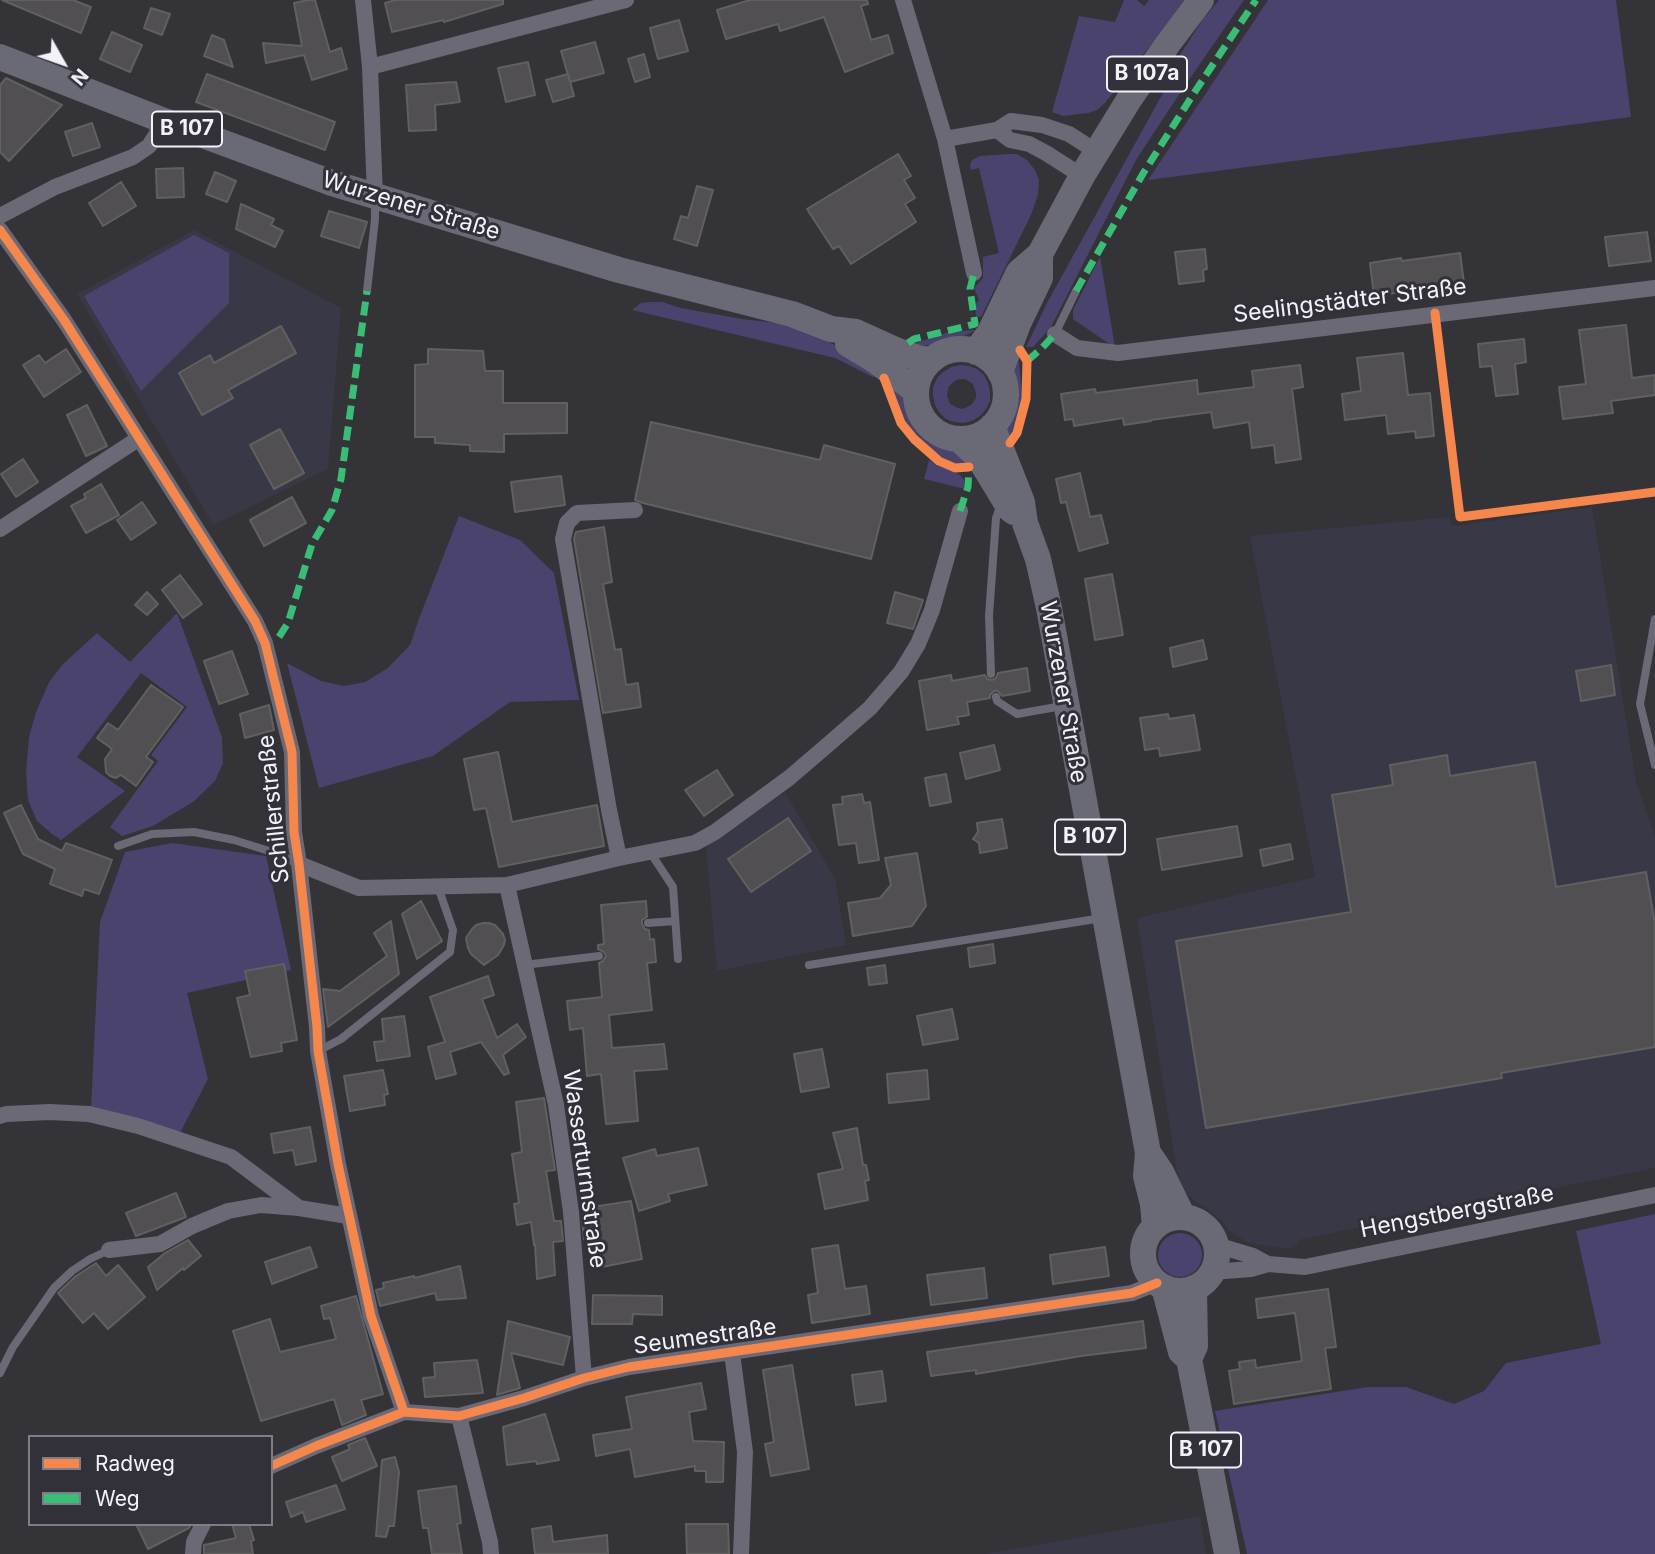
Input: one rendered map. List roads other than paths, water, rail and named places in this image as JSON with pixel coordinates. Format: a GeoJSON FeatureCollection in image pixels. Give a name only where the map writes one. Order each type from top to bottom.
{"type":"FeatureCollection","features":[{"type":"Feature","properties":{"kind":"main road","name":"B 107a"},"geometry":{"type":"LineString","coordinates":[[976,352],[990,332],[1019,272],[1040,254],[1097,152],[1159,56],[1201,0]]}},
{"type":"Feature","properties":{"kind":"main road","name":"Wurzener Straße"},"geometry":{"type":"LineString","coordinates":[[0,57],[315,177],[619,270],[792,314],[831,328],[856,332],[902,353],[931,360]]}},
{"type":"Feature","properties":{"kind":"main road","name":"B 107a"},"geometry":{"type":"LineString","coordinates":[[1000,372],[1018,324],[1040,278],[1040,254]]}},
{"type":"Feature","properties":{"kind":"main road","name":"Wurzener Straße"},"geometry":{"type":"LineString","coordinates":[[831,328],[847,344],[876,361],[916,391],[918,407],[925,421],[936,432],[959,439],[979,458],[1010,509],[1025,523]]}},
{"type":"Feature","properties":{"kind":"main road"},"geometry":{"type":"LineString","coordinates":[[916,391],[919,376],[931,360],[949,350],[963,349],[988,358],[1000,372],[1005,389],[1006,398],[1001,415],[982,434],[959,439]]}},
{"type":"Feature","properties":{"kind":"main road","name":"Wurzener Straße"},"geometry":{"type":"LineString","coordinates":[[992,426],[1022,502],[1025,523],[1041,571],[1105,918],[1148,1153],[1146,1175],[1155,1227],[1146,1240],[1144,1255],[1147,1270],[1160,1285],[1181,1352],[1189,1359]]}},
{"type":"Feature","properties":{"kind":"main road","name":"Wurzener Straße"},"geometry":{"type":"LineString","coordinates":[[1148,1153],[1161,1172],[1183,1217]]}},
{"type":"Feature","properties":{"kind":"main road"},"geometry":{"type":"LineString","coordinates":[[1155,1227],[1169,1219],[1183,1217],[1204,1226],[1216,1245]]}},
{"type":"Feature","properties":{"kind":"main road","name":"Wurzener Straße"},"geometry":{"type":"LineString","coordinates":[[1216,1245],[1217,1260],[1203,1280],[1195,1346],[1189,1359],[1227,1554]]}},
{"type":"Feature","properties":{"kind":"main road"},"geometry":{"type":"LineString","coordinates":[[1160,1285],[1182,1291],[1203,1280]]}},
{"type":"Feature","properties":{"kind":"street"},"geometry":{"type":"LineString","coordinates":[[363,0],[370,67],[375,196]]}},
{"type":"Feature","properties":{"kind":"street"},"geometry":{"type":"LineString","coordinates":[[370,67],[626,0]]}},
{"type":"Feature","properties":{"kind":"street"},"geometry":{"type":"LineString","coordinates":[[903,0],[945,139],[974,273]]}},
{"type":"Feature","properties":{"kind":"street"},"geometry":{"type":"LineString","coordinates":[[0,216],[55,187],[133,157],[149,146],[162,120]]}},
{"type":"Feature","properties":{"kind":"street"},"geometry":{"type":"LineString","coordinates":[[945,139],[997,130],[1011,121],[1042,125],[1069,134],[1097,152]]}},
{"type":"Feature","properties":{"kind":"street"},"geometry":{"type":"LineString","coordinates":[[997,130],[1010,140],[1028,144],[1045,153],[1082,176]]}},
{"type":"Feature","properties":{"kind":"street","name":"Schillerstraße"},"geometry":{"type":"LineString","coordinates":[[0,230],[64,320],[256,621],[265,643],[292,752],[293,832],[299,864],[318,1051],[348,1216],[371,1316],[404,1412]]}},
{"type":"Feature","properties":{"kind":"street","name":"Seelingstädter Straße"},"geometry":{"type":"LineString","coordinates":[[1055,334],[1077,348],[1118,353],[1655,288]]}},
{"type":"Feature","properties":{"kind":"street"},"geometry":{"type":"LineString","coordinates":[[0,529],[138,439]]}},
{"type":"Feature","properties":{"kind":"street"},"geometry":{"type":"LineString","coordinates":[[619,858],[563,539],[567,523],[577,513],[635,510]]}},
{"type":"Feature","properties":{"kind":"street"},"geometry":{"type":"LineString","coordinates":[[299,864],[359,888],[507,885],[695,843],[715,832],[789,778],[870,708],[901,672],[918,644],[932,610],[960,511]]}},
{"type":"Feature","properties":{"kind":"street","name":"Wasserturmstraße"},"geometry":{"type":"LineString","coordinates":[[507,885],[556,1105],[565,1160],[584,1378]]}},
{"type":"Feature","properties":{"kind":"street"},"geometry":{"type":"LineString","coordinates":[[0,1116],[50,1112],[89,1114],[138,1126],[231,1157],[299,1208]]}},
{"type":"Feature","properties":{"kind":"street","name":"Hengstbergstraße"},"geometry":{"type":"LineString","coordinates":[[1203,1280],[1268,1264],[1305,1267],[1655,1195]]}},
{"type":"Feature","properties":{"kind":"street"},"geometry":{"type":"LineString","coordinates":[[108,1250],[160,1244],[192,1226],[228,1211],[261,1205],[348,1216]]}},
{"type":"Feature","properties":{"kind":"street","name":"Hengstbergstraße"},"geometry":{"type":"LineString","coordinates":[[1216,1245],[1253,1256],[1268,1264]]}},
{"type":"Feature","properties":{"kind":"street","name":"Seumestraße"},"geometry":{"type":"LineString","coordinates":[[273,1465],[404,1412],[459,1416],[629,1367],[1132,1293],[1160,1285]]}},
{"type":"Feature","properties":{"kind":"street"},"geometry":{"type":"LineString","coordinates":[[732,1353],[745,1452],[741,1554]]}},
{"type":"Feature","properties":{"kind":"street"},"geometry":{"type":"LineString","coordinates":[[459,1416],[491,1554]]}},
{"type":"Feature","properties":{"kind":"street"},"geometry":{"type":"LineString","coordinates":[[193,1554],[194,1542],[202,1526]]}},
{"type":"Feature","properties":{"kind":"lane"},"geometry":{"type":"LineString","coordinates":[[367,291],[375,196]]}},
{"type":"Feature","properties":{"kind":"lane"},"geometry":{"type":"LineString","coordinates":[[1055,334],[1076,291]]}},
{"type":"Feature","properties":{"kind":"lane"},"geometry":{"type":"LineString","coordinates":[[991,674],[989,616],[996,518],[1003,497]]}},
{"type":"Feature","properties":{"kind":"lane"},"geometry":{"type":"LineString","coordinates":[[1655,619],[1640,704],[1655,765]]}},
{"type":"Feature","properties":{"kind":"lane"},"geometry":{"type":"LineString","coordinates":[[996,697],[997,701],[1017,714],[1066,706]]}},
{"type":"Feature","properties":{"kind":"lane"},"geometry":{"type":"LineString","coordinates":[[118,846],[152,834],[194,832],[269,850],[299,864]]}},
{"type":"Feature","properties":{"kind":"lane"},"geometry":{"type":"LineString","coordinates":[[650,852],[673,887],[678,958]]}},
{"type":"Feature","properties":{"kind":"lane"},"geometry":{"type":"LineString","coordinates":[[318,1051],[341,1039],[450,952],[453,930],[438,887]]}},
{"type":"Feature","properties":{"kind":"lane"},"geometry":{"type":"LineString","coordinates":[[809,965],[1105,918]]}},
{"type":"Feature","properties":{"kind":"lane"},"geometry":{"type":"LineString","coordinates":[[648,923],[675,921]]}},
{"type":"Feature","properties":{"kind":"lane"},"geometry":{"type":"LineString","coordinates":[[524,965],[599,956]]}},
{"type":"Feature","properties":{"kind":"lane"},"geometry":{"type":"LineString","coordinates":[[0,1373],[13,1347],[54,1288],[72,1271],[108,1250]]}}]}
